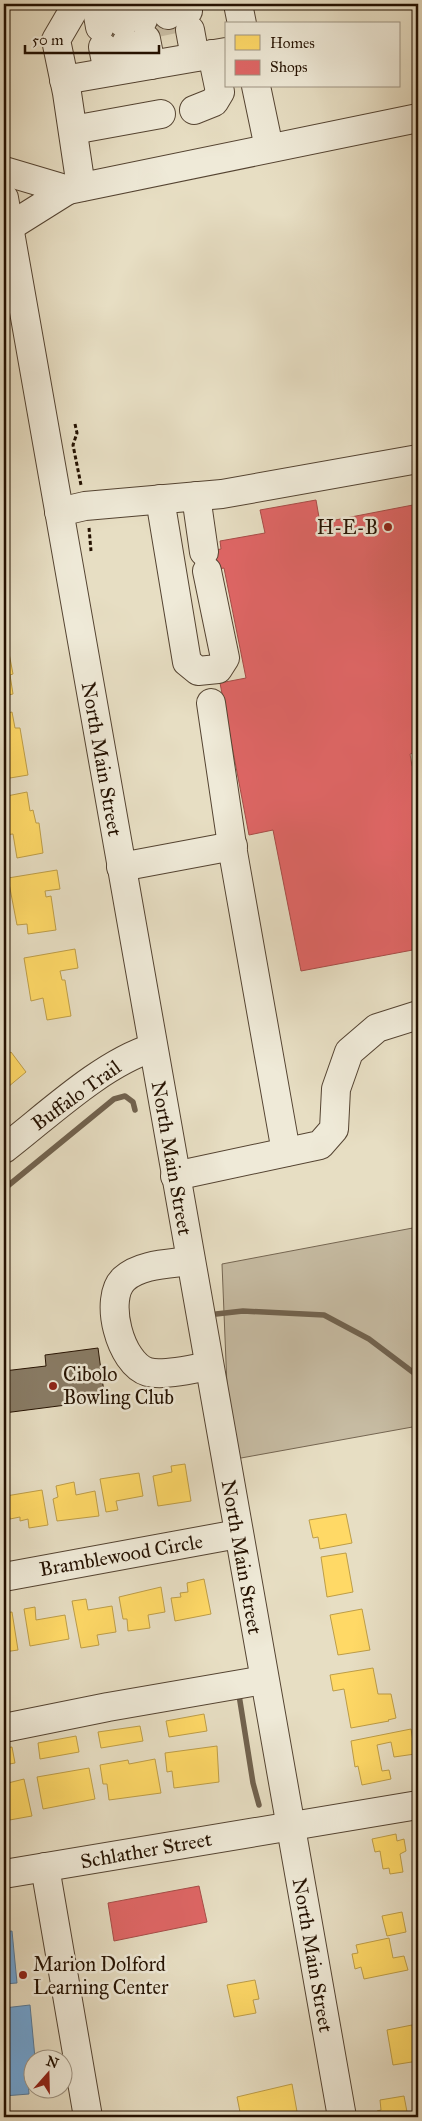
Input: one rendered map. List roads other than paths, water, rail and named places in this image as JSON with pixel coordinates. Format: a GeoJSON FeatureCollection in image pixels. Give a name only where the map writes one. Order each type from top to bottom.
{"type":"FeatureCollection","features":[{"type":"Feature","properties":{"kind":"street"},"geometry":{"type":"LineString","coordinates":[[75,188],[73,130],[56,40],[77,4]]}},
{"type":"Feature","properties":{"kind":"street"},"geometry":{"type":"LineString","coordinates":[[238,4],[242,22]]}},
{"type":"Feature","properties":{"kind":"street"},"geometry":{"type":"LineString","coordinates":[[64,80],[142,28]]}},
{"type":"Feature","properties":{"kind":"street"},"geometry":{"type":"LineString","coordinates":[[142,28],[203,56],[220,92],[214,102],[194,110]]}},
{"type":"Feature","properties":{"kind":"street"},"geometry":{"type":"LineString","coordinates":[[142,28],[203,56]]}},
{"type":"Feature","properties":{"kind":"street"},"geometry":{"type":"LineString","coordinates":[[256,88],[269,148]]}},
{"type":"Feature","properties":{"kind":"street"},"geometry":{"type":"LineString","coordinates":[[73,130],[161,114]]}},
{"type":"Feature","properties":{"kind":"street"},"geometry":{"type":"LineString","coordinates":[[9,227],[75,188],[418,118]]}},
{"type":"Feature","properties":{"kind":"street"},"geometry":{"type":"LineString","coordinates":[[4,171],[75,188]]}},
{"type":"Feature","properties":{"kind":"street","name":"North Main Street"},"geometry":{"type":"LineString","coordinates":[[4,198],[289,1826],[342,2117]]}},
{"type":"Feature","properties":{"kind":"street"},"geometry":{"type":"LineString","coordinates":[[58,512],[85,506],[222,494],[418,459]]}},
{"type":"Feature","properties":{"kind":"street"},"geometry":{"type":"LineString","coordinates":[[160,499],[186,662],[198,672],[218,669],[225,658],[206,561],[196,496]]}},
{"type":"Feature","properties":{"kind":"street"},"geometry":{"type":"LineString","coordinates":[[211,702],[232,846],[286,1152]]}},
{"type":"Feature","properties":{"kind":"street"},"geometry":{"type":"LineString","coordinates":[[121,867],[232,846]]}},
{"type":"Feature","properties":{"kind":"street"},"geometry":{"type":"LineString","coordinates":[[175,1176],[320,1145],[334,1129],[336,1089],[349,1052],[377,1028],[418,1015]]}},
{"type":"Feature","properties":{"kind":"street","name":"Buffalo Trail"},"geometry":{"type":"LineString","coordinates":[[4,1150],[102,1072],[140,1051],[152,1048]]}},
{"type":"Feature","properties":{"kind":"street"},"geometry":{"type":"LineString","coordinates":[[190,1261],[138,1271],[124,1279],[115,1295],[115,1315],[120,1339],[131,1360],[147,1372],[177,1372],[209,1366]]}},
{"type":"Feature","properties":{"kind":"street","name":"Bramblewood Circle"},"geometry":{"type":"LineString","coordinates":[[4,1576],[238,1534]]}},
{"type":"Feature","properties":{"kind":"street"},"geometry":{"type":"LineString","coordinates":[[4,1728],[108,1707],[264,1680]]}},
{"type":"Feature","properties":{"kind":"street","name":"Schlather Street"},"geometry":{"type":"LineString","coordinates":[[4,1874],[418,1805]]}},
{"type":"Feature","properties":{"kind":"street"},"geometry":{"type":"LineString","coordinates":[[45,1867],[88,2117]]}},
{"type":"Feature","properties":{"kind":"waterway"},"geometry":{"type":"LineString","coordinates":[[4,1189],[114,1099],[125,1096],[133,1102],[135,1110]]}},
{"type":"Feature","properties":{"kind":"waterway"},"geometry":{"type":"LineString","coordinates":[[216,1314],[243,1311],[324,1315],[369,1339],[418,1376]]}},
{"type":"Feature","properties":{"kind":"waterway"},"geometry":{"type":"LineString","coordinates":[[239,1695],[253,1783],[259,1805]]}},
{"type":"Feature","properties":{"kind":"tunnel"},"geometry":{"type":"LineString","coordinates":[[168,15],[172,34]]}},
{"type":"Feature","properties":{"kind":"place","name":"H-E-B"},"geometry":{"type":"Point","coordinates":[388,527]}},
{"type":"Feature","properties":{"kind":"place","name":"Cibolo Bowling Club"},"geometry":{"type":"Point","coordinates":[53,1386]}},
{"type":"Feature","properties":{"kind":"place","name":"Marion Dolford Learning Center"},"geometry":{"type":"Point","coordinates":[23,1975]}}]}
